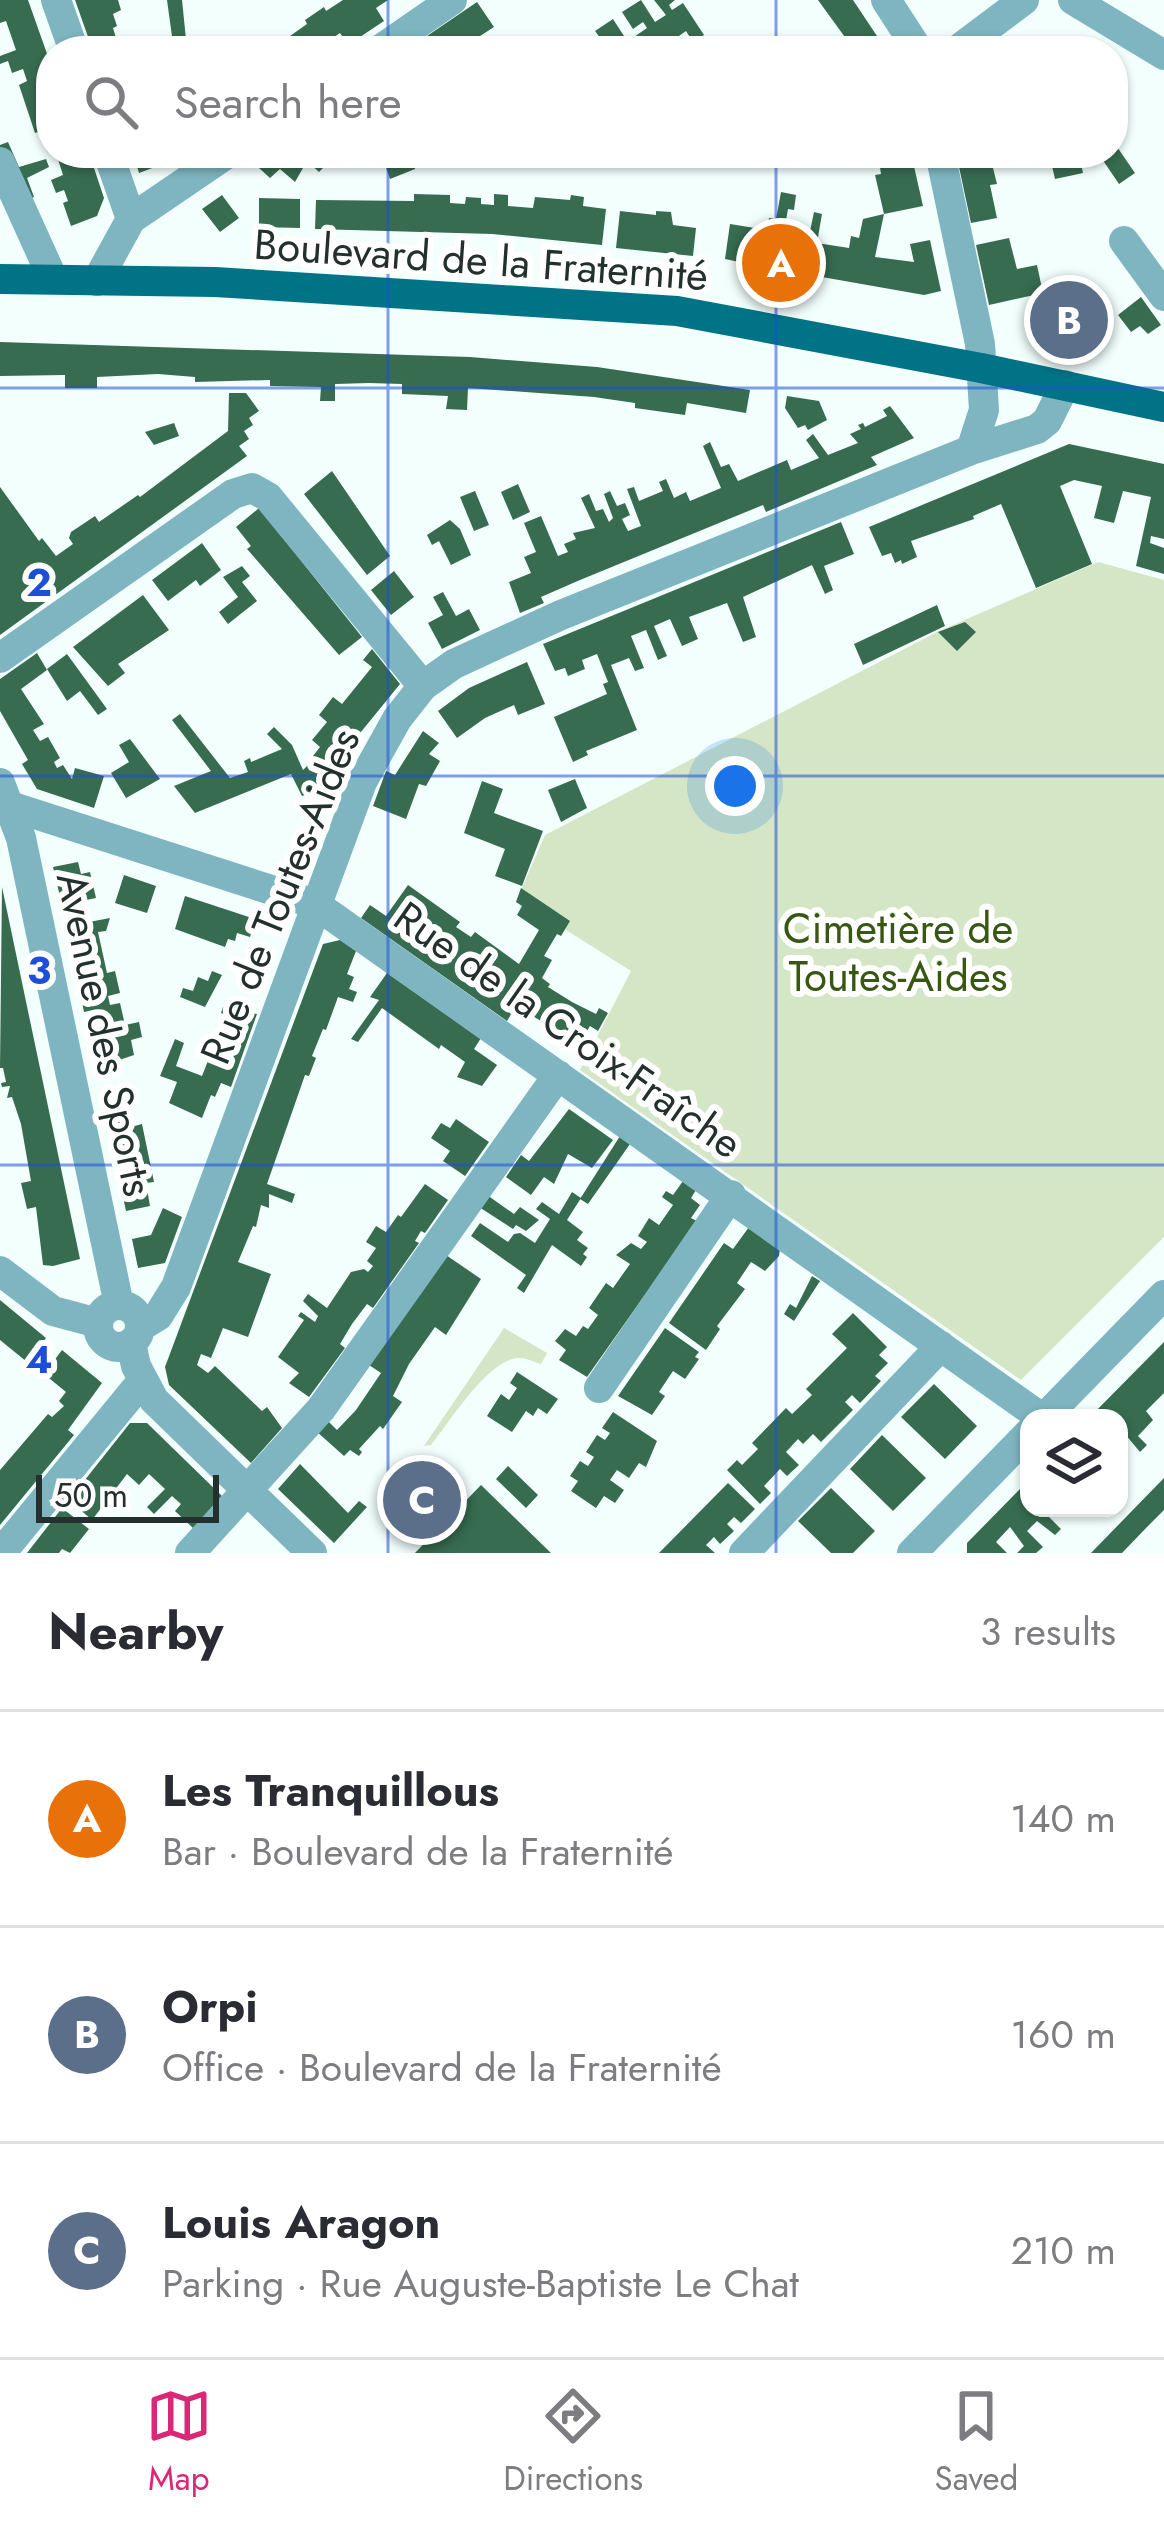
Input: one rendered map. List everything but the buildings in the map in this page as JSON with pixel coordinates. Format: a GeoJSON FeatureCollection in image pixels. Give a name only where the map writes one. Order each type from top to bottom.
{"type":"FeatureCollection","features":[{"type":"Feature","properties":{"kind":"main road","name":"Boulevard de la Fraternité"},"geometry":{"type":"LineString","coordinates":[[0,279],[215,282],[677,310],[1159,400]]}},
{"type":"Feature","properties":{"kind":"street"},"geometry":{"type":"LineString","coordinates":[[56,0],[69,36]]}},
{"type":"Feature","properties":{"kind":"street"},"geometry":{"type":"LineString","coordinates":[[400,36],[452,0]]}},
{"type":"Feature","properties":{"kind":"street"},"geometry":{"type":"LineString","coordinates":[[886,0],[910,36]]}},
{"type":"Feature","properties":{"kind":"street"},"geometry":{"type":"LineString","coordinates":[[976,36],[1024,0]]}},
{"type":"Feature","properties":{"kind":"street"},"geometry":{"type":"LineString","coordinates":[[1073,0],[1164,55]]}},
{"type":"Feature","properties":{"kind":"street"},"geometry":{"type":"LineString","coordinates":[[0,162],[53,279]]}},
{"type":"Feature","properties":{"kind":"street"},"geometry":{"type":"LineString","coordinates":[[113,168],[131,219]]}},
{"type":"Feature","properties":{"kind":"street"},"geometry":{"type":"LineString","coordinates":[[97,281],[131,219],[206,168]]}},
{"type":"Feature","properties":{"kind":"street"},"geometry":{"type":"LineString","coordinates":[[943,168],[981,368],[984,410],[971,450]]}},
{"type":"Feature","properties":{"kind":"street"},"geometry":{"type":"LineString","coordinates":[[1124,241],[1164,296]]}},
{"type":"Feature","properties":{"kind":"street","name":"Rue de Toutes-Aides"},"geometry":{"type":"LineString","coordinates":[[124,1322],[169,1299],[362,782],[397,718],[424,686],[454,664],[543,623],[971,450],[1037,429],[1047,421],[1066,386]]}},
{"type":"Feature","properties":{"kind":"street"},"geometry":{"type":"LineString","coordinates":[[0,658],[232,494],[252,488],[268,497],[424,686]]}},
{"type":"Feature","properties":{"kind":"street","name":"Rue de la Croix-Fraîche"},"geometry":{"type":"LineString","coordinates":[[3,799],[315,904],[1030,1409]]}},
{"type":"Feature","properties":{"kind":"street","name":"Avenue des Sports"},"geometry":{"type":"LineString","coordinates":[[3,799],[21,838],[124,1322],[143,1381]]}},
{"type":"Feature","properties":{"kind":"street"},"geometry":{"type":"LineString","coordinates":[[190,1553],[321,1409],[558,1075]]}},
{"type":"Feature","properties":{"kind":"street"},"geometry":{"type":"LineString","coordinates":[[599,1388],[731,1196]]}},
{"type":"Feature","properties":{"kind":"street"},"geometry":{"type":"LineString","coordinates":[[0,1271],[53,1311],[124,1322]]}},
{"type":"Feature","properties":{"kind":"street"},"geometry":{"type":"LineString","coordinates":[[1052,1409],[1164,1294]]}},
{"type":"Feature","properties":{"kind":"street"},"geometry":{"type":"LineString","coordinates":[[744,1553],[941,1346]]}},
{"type":"Feature","properties":{"kind":"street"},"geometry":{"type":"LineString","coordinates":[[1,1553],[143,1381],[154,1400],[312,1553]]}},
{"type":"Feature","properties":{"kind":"street"},"geometry":{"type":"LineString","coordinates":[[918,1551],[1020,1443]]}},
{"type":"Feature","properties":{"kind":"green space","name":"Cimetière de Toutes-Aides"},"geometry":{"type":"Polygon","coordinates":[[[1098,562],[1164,580],[1164,1237],[1021,1380],[580,1070],[631,971],[517,899],[545,835],[937,632],[1098,562]]]}},
{"type":"Feature","properties":{"kind":"green space"},"geometry":{"type":"Polygon","coordinates":[[[504,1328],[547,1353],[541,1364],[519,1358],[501,1364],[468,1396],[431,1445],[424,1446],[504,1328]]]}},
{"type":"Feature","properties":{"kind":"place","name":"Les Tranquillous"},"geometry":{"type":"Point","coordinates":[781,263]}},
{"type":"Feature","properties":{"kind":"place","name":"Orpi"},"geometry":{"type":"Point","coordinates":[1069,320]}},
{"type":"Feature","properties":{"kind":"place","name":"Louis Aragon"},"geometry":{"type":"Point","coordinates":[422,1500]}}]}
